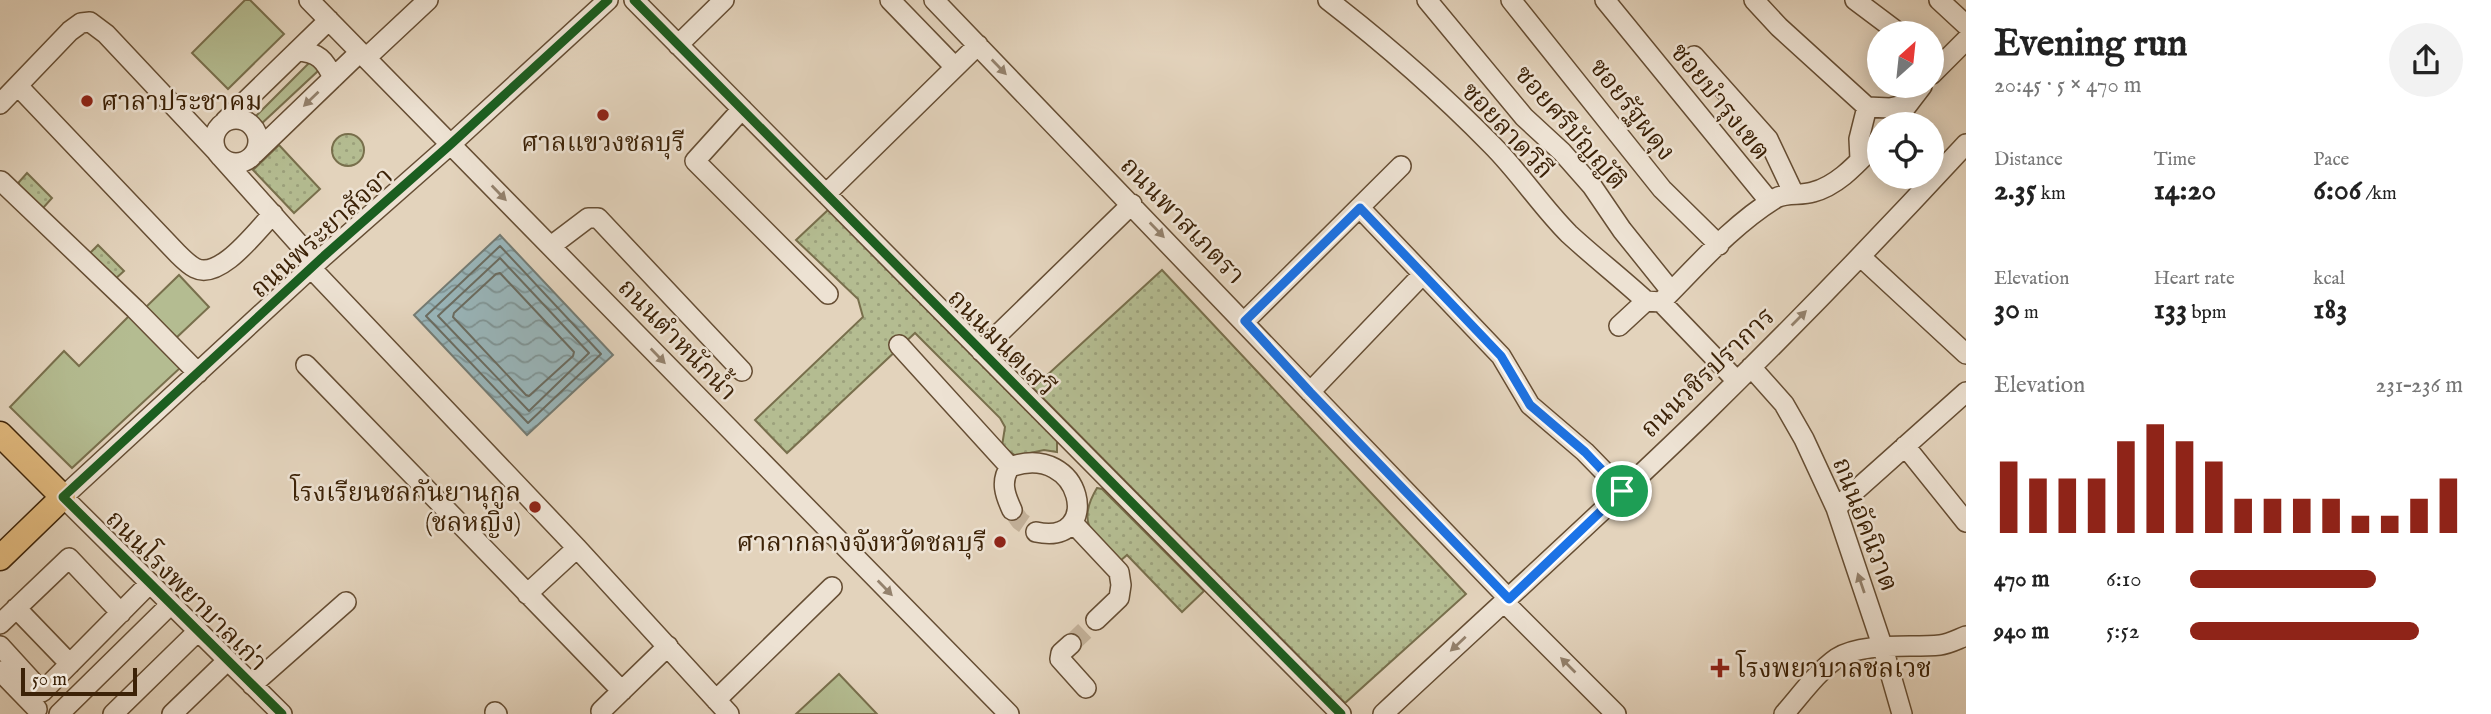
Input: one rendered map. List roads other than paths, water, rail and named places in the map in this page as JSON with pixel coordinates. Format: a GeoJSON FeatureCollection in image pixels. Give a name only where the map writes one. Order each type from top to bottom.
{"type":"FeatureCollection","features":[{"type":"Feature","properties":{"kind":"main road","name":"ถนนโรงพยาบาลเก่า"},"geometry":{"type":"LineString","coordinates":[[0,434],[63,497]]}},
{"type":"Feature","properties":{"kind":"main road","name":"ถนนพระยาสัจจา"},"geometry":{"type":"LineString","coordinates":[[0,558],[63,497]]}},
{"type":"Feature","properties":{"kind":"street","name":"ถนนตำหนักน้ำ"},"geometry":{"type":"LineString","coordinates":[[309,0],[1009,714]]}},
{"type":"Feature","properties":{"kind":"street"},"geometry":{"type":"LineString","coordinates":[[329,20],[220,126],[214,138],[219,154],[234,163],[254,154],[333,78],[428,0]]}},
{"type":"Feature","properties":{"kind":"street","name":"ถนนพระยาสัจจา"},"geometry":{"type":"LineString","coordinates":[[63,497],[314,265],[608,0]]}},
{"type":"Feature","properties":{"kind":"street","name":"ถนนมนตเสวี"},"geometry":{"type":"LineString","coordinates":[[634,0],[1341,714]]}},
{"type":"Feature","properties":{"kind":"street"},"geometry":{"type":"LineString","coordinates":[[678,45],[724,0]]}},
{"type":"Feature","properties":{"kind":"street"},"geometry":{"type":"LineString","coordinates":[[890,0],[955,67]]}},
{"type":"Feature","properties":{"kind":"street","name":"ถนนพาสเภตรา"},"geometry":{"type":"LineString","coordinates":[[934,0],[1245,321],[1616,714]]}},
{"type":"Feature","properties":{"kind":"street","name":"ซอยลาดวิถี"},"geometry":{"type":"LineString","coordinates":[[1328,0],[1370,32],[1482,135],[1513,167],[1536,199],[1570,234],[1659,298],[1737,381]]}},
{"type":"Feature","properties":{"kind":"street","name":"ซอยศรีบัญญัติ"},"geometry":{"type":"LineString","coordinates":[[1427,0],[1524,117],[1562,152],[1592,186],[1622,230],[1659,298]]}},
{"type":"Feature","properties":{"kind":"street","name":"ซอยรัฐผดุง"},"geometry":{"type":"LineString","coordinates":[[1511,0],[1662,189],[1718,245]]}},
{"type":"Feature","properties":{"kind":"street","name":"ซอยบำรุงเขต"},"geometry":{"type":"LineString","coordinates":[[1605,0],[1770,202]]}},
{"type":"Feature","properties":{"kind":"street"},"geometry":{"type":"LineString","coordinates":[[1754,0],[1779,27],[1867,107],[1890,108],[1908,104]]}},
{"type":"Feature","properties":{"kind":"street"},"geometry":{"type":"LineString","coordinates":[[1855,0],[1883,21]]}},
{"type":"Feature","properties":{"kind":"street"},"geometry":{"type":"LineString","coordinates":[[1939,0],[1966,25]]}},
{"type":"Feature","properties":{"kind":"street"},"geometry":{"type":"LineString","coordinates":[[0,104],[69,31],[81,23],[90,22],[106,34],[219,154],[314,265],[578,548],[724,710],[832,587]]}},
{"type":"Feature","properties":{"kind":"street"},"geometry":{"type":"LineString","coordinates":[[1944,59],[1966,40]]}},
{"type":"Feature","properties":{"kind":"street"},"geometry":{"type":"LineString","coordinates":[[826,194],[978,45]]}},
{"type":"Feature","properties":{"kind":"street"},"geometry":{"type":"LineString","coordinates":[[298,51],[319,56],[326,63],[333,78]]}},
{"type":"Feature","properties":{"kind":"street"},"geometry":{"type":"LineString","coordinates":[[1694,57],[1768,139],[1794,194]]}},
{"type":"Feature","properties":{"kind":"street"},"geometry":{"type":"LineString","coordinates":[[18,86],[178,254],[196,269],[211,271],[226,263],[273,214]]}},
{"type":"Feature","properties":{"kind":"street"},"geometry":{"type":"LineString","coordinates":[[1902,112],[1913,98]]}},
{"type":"Feature","properties":{"kind":"street"},"geometry":{"type":"LineString","coordinates":[[1860,159],[1859,139],[1867,107]]}},
{"type":"Feature","properties":{"kind":"street"},"geometry":{"type":"LineString","coordinates":[[742,109],[695,161],[828,294]]}},
{"type":"Feature","properties":{"kind":"street"},"geometry":{"type":"LineString","coordinates":[[225,121],[240,119],[253,126],[258,140],[254,154]]}},
{"type":"Feature","properties":{"kind":"street","name":"ถนนวชิรปราการ"},"geometry":{"type":"LineString","coordinates":[[1383,714],[1507,601],[1737,381],[1861,257],[1966,144]]}},
{"type":"Feature","properties":{"kind":"street"},"geometry":{"type":"LineString","coordinates":[[1619,326],[1659,298],[1770,202],[1780,196],[1813,192],[1839,180],[1867,152]]}},
{"type":"Feature","properties":{"kind":"street"},"geometry":{"type":"LineString","coordinates":[[1245,321],[1401,166]]}},
{"type":"Feature","properties":{"kind":"street"},"geometry":{"type":"LineString","coordinates":[[1,181],[198,373]]}},
{"type":"Feature","properties":{"kind":"street"},"geometry":{"type":"LineString","coordinates":[[981,351],[1132,204]]}},
{"type":"Feature","properties":{"kind":"street"},"geometry":{"type":"LineString","coordinates":[[1360,208],[1501,356],[1530,405],[1585,452],[1622,491]]}},
{"type":"Feature","properties":{"kind":"street"},"geometry":{"type":"LineString","coordinates":[[551,246],[588,218],[598,218],[742,371]]}},
{"type":"Feature","properties":{"kind":"street"},"geometry":{"type":"LineString","coordinates":[[1861,257],[1966,354]]}},
{"type":"Feature","properties":{"kind":"street"},"geometry":{"type":"LineString","coordinates":[[1310,392],[1423,274]]}},
{"type":"Feature","properties":{"kind":"street"},"geometry":{"type":"LineString","coordinates":[[899,345],[1010,467]]}},
{"type":"Feature","properties":{"kind":"street"},"geometry":{"type":"LineString","coordinates":[[306,365],[622,691]]}},
{"type":"Feature","properties":{"kind":"street","name":"ถนนอัคนิวาต"},"geometry":{"type":"LineString","coordinates":[[1751,367],[1784,404],[1804,439],[1836,508],[1902,714]]}},
{"type":"Feature","properties":{"kind":"street"},"geometry":{"type":"LineString","coordinates":[[1836,508],[1966,392]]}},
{"type":"Feature","properties":{"kind":"street"},"geometry":{"type":"LineString","coordinates":[[1048,465],[1058,462],[1075,446]]}},
{"type":"Feature","properties":{"kind":"street"},"geometry":{"type":"LineString","coordinates":[[1905,446],[1966,522]]}},
{"type":"Feature","properties":{"kind":"street"},"geometry":{"type":"LineString","coordinates":[[1012,510],[1006,498],[1004,484],[1005,474],[1010,467],[1031,463],[1060,470],[1072,481],[1076,502],[1073,523],[1059,534],[1036,532]]}},
{"type":"Feature","properties":{"kind":"street"},"geometry":{"type":"LineString","coordinates":[[1076,502],[1085,485],[1100,470]]}},
{"type":"Feature","properties":{"kind":"street","name":"ถนนโรงพยาบาลเก่า"},"geometry":{"type":"LineString","coordinates":[[63,497],[282,714]]}},
{"type":"Feature","properties":{"kind":"street"},"geometry":{"type":"LineString","coordinates":[[1073,523],[1119,572],[1121,585],[1118,598],[1096,620]]}},
{"type":"Feature","properties":{"kind":"street"},"geometry":{"type":"LineString","coordinates":[[527,594],[578,548]]}},
{"type":"Feature","properties":{"kind":"street"},"geometry":{"type":"LineString","coordinates":[[0,624],[69,558],[121,612]]}},
{"type":"Feature","properties":{"kind":"street"},"geometry":{"type":"LineString","coordinates":[[0,646],[43,692],[150,583]]}},
{"type":"Feature","properties":{"kind":"street"},"geometry":{"type":"LineString","coordinates":[[252,685],[346,602]]}},
{"type":"Feature","properties":{"kind":"street"},"geometry":{"type":"LineString","coordinates":[[60,714],[171,604]]}},
{"type":"Feature","properties":{"kind":"street"},"geometry":{"type":"LineString","coordinates":[[16,608],[70,664]]}},
{"type":"Feature","properties":{"kind":"street"},"geometry":{"type":"LineString","coordinates":[[114,714],[198,631]]}},
{"type":"Feature","properties":{"kind":"street"},"geometry":{"type":"LineString","coordinates":[[1784,714],[1836,659],[1850,652],[1943,645],[1966,636]]}},
{"type":"Feature","properties":{"kind":"street"},"geometry":{"type":"LineString","coordinates":[[1071,644],[1061,653],[1060,659],[1086,688]]}},
{"type":"Feature","properties":{"kind":"street"},"geometry":{"type":"LineString","coordinates":[[601,711],[668,646]]}},
{"type":"Feature","properties":{"kind":"street"},"geometry":{"type":"LineString","coordinates":[[172,714],[228,660]]}},
{"type":"Feature","properties":{"kind":"street"},"geometry":{"type":"LineString","coordinates":[[0,671],[37,709]]}},
{"type":"Feature","properties":{"kind":"water"},"geometry":{"type":"Polygon","coordinates":[[[500,235],[613,355],[527,435],[414,315],[500,235]]]}},
{"type":"Feature","properties":{"kind":"tunnel"},"geometry":{"type":"LineString","coordinates":[[1012,510],[1020,521],[1036,532]]}},
{"type":"Feature","properties":{"kind":"tunnel"},"geometry":{"type":"LineString","coordinates":[[1071,644],[1096,620]]}},
{"type":"Feature","properties":{"kind":"place","name":"ศาลาประชาคม"},"geometry":{"type":"Point","coordinates":[87,101]}},
{"type":"Feature","properties":{"kind":"place","name":"ศาลแขวงชลบุรี"},"geometry":{"type":"Point","coordinates":[603,115]}},
{"type":"Feature","properties":{"kind":"place","name":"โรงเรียนชลกันยานุกูล (ชลหญิง)"},"geometry":{"type":"Point","coordinates":[535,507]}},
{"type":"Feature","properties":{"kind":"place","name":"ศาลากลางจังหวัดชลบุรี"},"geometry":{"type":"Point","coordinates":[1000,542]}},
{"type":"Feature","properties":{"kind":"place","name":"โรงพยาบาลชลเวช"},"geometry":{"type":"Point","coordinates":[1720,668]}}]}
